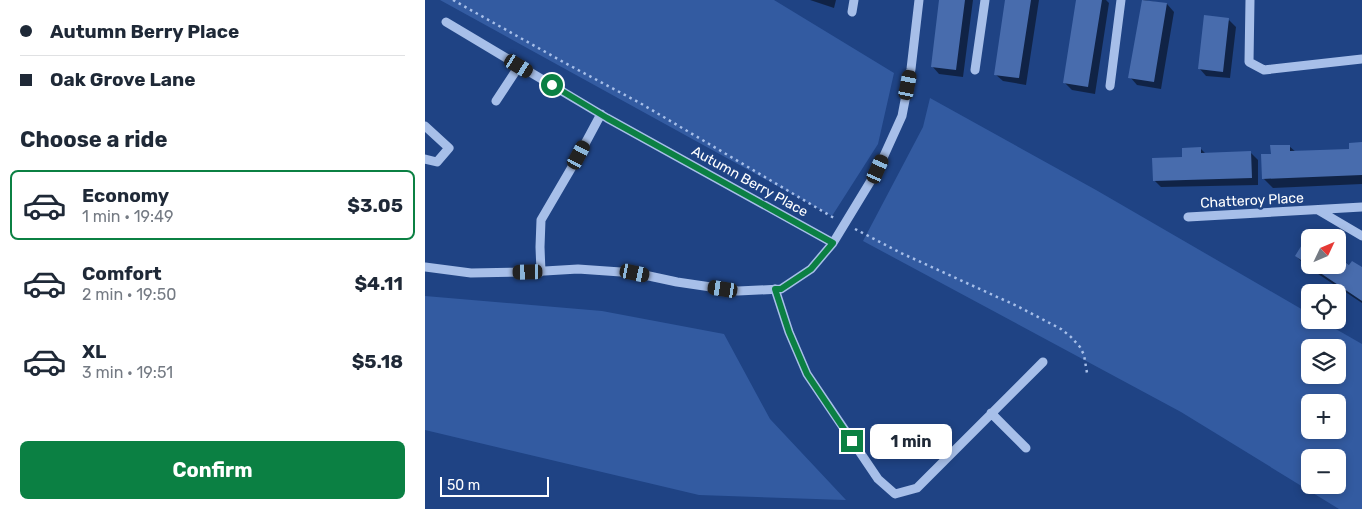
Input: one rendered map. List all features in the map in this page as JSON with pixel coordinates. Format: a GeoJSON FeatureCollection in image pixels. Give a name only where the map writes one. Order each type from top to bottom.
{"type":"FeatureCollection","features":[{"type":"Feature","properties":{"kind":"street"},"geometry":{"type":"LineString","coordinates":[[852,12],[854,0]]}},
{"type":"Feature","properties":{"kind":"street"},"geometry":{"type":"LineString","coordinates":[[425,267],[471,274],[578,269],[635,273],[677,282],[738,291],[781,289],[811,269],[833,243],[878,169],[902,116],[911,69],[919,0]]}},
{"type":"Feature","properties":{"kind":"street"},"geometry":{"type":"LineString","coordinates":[[975,70],[985,0]]}},
{"type":"Feature","properties":{"kind":"street"},"geometry":{"type":"LineString","coordinates":[[1110,86],[1121,0]]}},
{"type":"Feature","properties":{"kind":"street"},"geometry":{"type":"LineString","coordinates":[[1250,0],[1249,62],[1264,70],[1362,59]]}},
{"type":"Feature","properties":{"kind":"street","name":"Autumn Berry Place"},"geometry":{"type":"LineString","coordinates":[[446,22],[601,114],[833,243]]}},
{"type":"Feature","properties":{"kind":"street"},"geometry":{"type":"LineString","coordinates":[[496,101],[519,66]]}},
{"type":"Feature","properties":{"kind":"street"},"geometry":{"type":"LineString","coordinates":[[541,272],[541,220],[601,114]]}},
{"type":"Feature","properties":{"kind":"street"},"geometry":{"type":"LineString","coordinates":[[425,126],[449,148],[437,162],[425,159]]}},
{"type":"Feature","properties":{"kind":"street","name":"Chatteroy Place"},"geometry":{"type":"LineString","coordinates":[[1189,216],[1362,207]]}},
{"type":"Feature","properties":{"kind":"street","name":"Chatteroy Place"},"geometry":{"type":"LineString","coordinates":[[1318,210],[1362,236]]}},
{"type":"Feature","properties":{"kind":"street"},"geometry":{"type":"LineString","coordinates":[[775,289],[789,332],[807,374],[878,478],[895,494],[917,488],[1043,362]]}},
{"type":"Feature","properties":{"kind":"street"},"geometry":{"type":"LineString","coordinates":[[991,412],[1026,448]]}},
{"type":"Feature","properties":{"kind":"path"},"geometry":{"type":"LineString","coordinates":[[453,0],[640,103],[845,224],[901,253],[1017,306],[1061,329],[1080,347],[1084,355],[1087,374]]}},
{"type":"Feature","properties":{"kind":"shaded area"},"geometry":{"type":"Polygon","coordinates":[[[440,0],[774,0],[894,73],[878,144],[832,216],[440,0]]]}},
{"type":"Feature","properties":{"kind":"shaded area"},"geometry":{"type":"Polygon","coordinates":[[[930,98],[1096,190],[1301,309],[1301,329],[1336,329],[1362,344],[1362,509],[1339,509],[1315,494],[1346,494],[1346,449],[1301,449],[1301,486],[1181,412],[863,241],[923,127],[930,98]]]}},
{"type":"Feature","properties":{"kind":"shaded area"},"geometry":{"type":"Polygon","coordinates":[[[425,296],[602,311],[724,334],[770,419],[846,500],[699,495],[425,430],[425,296]]]}},
{"type":"Feature","properties":{"kind":"building"},"geometry":{"type":"Polygon","coordinates":[[[939,0],[965,0],[956,70],[931,67],[939,0]]]}},
{"type":"Feature","properties":{"kind":"building"},"geometry":{"type":"Polygon","coordinates":[[[1005,0],[1031,0],[1019,78],[994,75],[1005,0]]]}},
{"type":"Feature","properties":{"kind":"building"},"geometry":{"type":"Polygon","coordinates":[[[1076,0],[1102,0],[1088,87],[1063,83],[1076,0]]]}},
{"type":"Feature","properties":{"kind":"building"},"geometry":{"type":"Polygon","coordinates":[[[1142,0],[1167,3],[1154,82],[1128,78],[1142,0]]]}},
{"type":"Feature","properties":{"kind":"building"},"geometry":{"type":"Polygon","coordinates":[[[1204,15],[1229,18],[1223,72],[1198,69],[1204,15]]]}},
{"type":"Feature","properties":{"kind":"building"},"geometry":{"type":"Polygon","coordinates":[[[1362,142],[1362,175],[1262,179],[1261,154],[1271,154],[1270,145],[1290,145],[1290,151],[1349,149],[1349,143],[1362,142]]]}},
{"type":"Feature","properties":{"kind":"building"},"geometry":{"type":"Polygon","coordinates":[[[1201,147],[1201,153],[1251,151],[1252,178],[1153,181],[1152,158],[1182,157],[1182,148],[1201,147]]]}},
{"type":"Feature","properties":{"kind":"building"},"geometry":{"type":"Polygon","coordinates":[[[1301,246],[1301,260],[1295,256],[1301,246]]]}},
{"type":"Feature","properties":{"kind":"building"},"geometry":{"type":"Polygon","coordinates":[[[1352,261],[1362,267],[1362,301],[1346,290],[1346,284],[1337,284],[1322,274],[1346,274],[1346,263],[1349,265],[1352,261]]]}},
{"type":"Feature","properties":{"kind":"route"},"geometry":{"type":"LineString","coordinates":[[552,85],[607,118],[833,243],[811,269],[781,289],[775,289],[789,332],[807,374],[852,441]]}}]}
